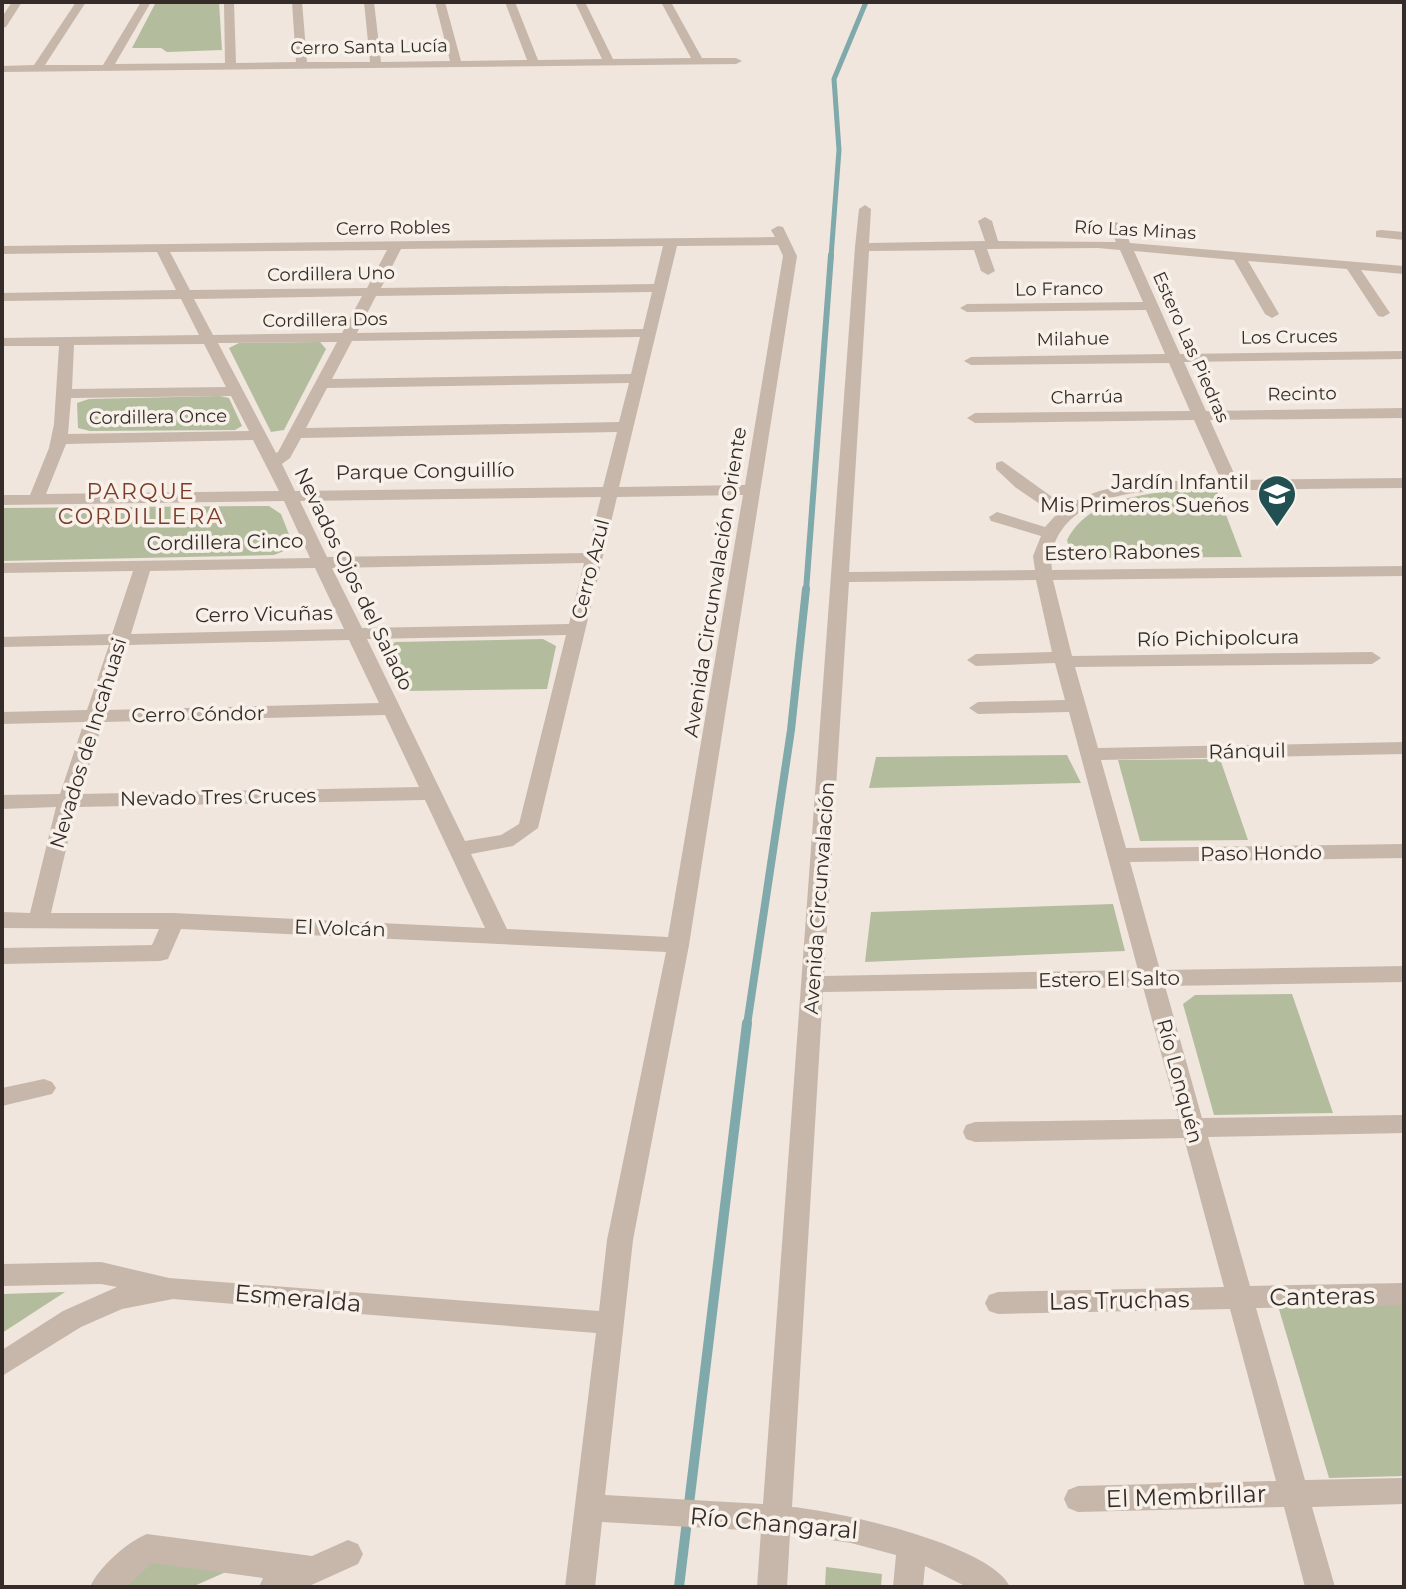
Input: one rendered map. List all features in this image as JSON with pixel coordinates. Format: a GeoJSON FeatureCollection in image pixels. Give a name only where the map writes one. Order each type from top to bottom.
{"type":"FeatureCollection","features":[{"type":"Feature","properties":{"kind":"street"},"geometry":{"type":"LineString","coordinates":[[2,25],[17,2]]}},
{"type":"Feature","properties":{"kind":"street"},"geometry":{"type":"LineString","coordinates":[[38,68],[81,2]]}},
{"type":"Feature","properties":{"kind":"street"},"geometry":{"type":"LineString","coordinates":[[107,68],[146,2]]}},
{"type":"Feature","properties":{"kind":"street"},"geometry":{"type":"LineString","coordinates":[[229,2],[231,66]]}},
{"type":"Feature","properties":{"kind":"street"},"geometry":{"type":"LineString","coordinates":[[297,2],[302,66]]}},
{"type":"Feature","properties":{"kind":"street"},"geometry":{"type":"LineString","coordinates":[[369,2],[376,65]]}},
{"type":"Feature","properties":{"kind":"street"},"geometry":{"type":"LineString","coordinates":[[440,2],[456,64]]}},
{"type":"Feature","properties":{"kind":"street"},"geometry":{"type":"LineString","coordinates":[[510,2],[534,63]]}},
{"type":"Feature","properties":{"kind":"street"},"geometry":{"type":"LineString","coordinates":[[580,2],[609,62]]}},
{"type":"Feature","properties":{"kind":"street"},"geometry":{"type":"LineString","coordinates":[[666,2],[698,61]]}},
{"type":"Feature","properties":{"kind":"street","name":"Cerro Santa Lucía"},"geometry":{"type":"LineString","coordinates":[[2,69],[736,61]]}},
{"type":"Feature","properties":{"kind":"street","name":"Avenida Circunvalación"},"geometry":{"type":"LineString","coordinates":[[772,1587],[865,209]]}},
{"type":"Feature","properties":{"kind":"street"},"geometry":{"type":"LineString","coordinates":[[985,221],[988,271]]}},
{"type":"Feature","properties":{"kind":"street","name":"Estero Las Piedras"},"geometry":{"type":"LineString","coordinates":[[1116,226],[1231,485]]}},
{"type":"Feature","properties":{"kind":"street"},"geometry":{"type":"LineString","coordinates":[[1381,234],[1404,236]]}},
{"type":"Feature","properties":{"kind":"street","name":"Cerro Robles"},"geometry":{"type":"LineString","coordinates":[[2,250],[671,242],[781,235]]}},
{"type":"Feature","properties":{"kind":"street","name":"Avenida Circunvalación Oriente"},"geometry":{"type":"LineString","coordinates":[[678,945],[790,256],[781,235]]}},
{"type":"Feature","properties":{"kind":"street","name":"Cerro Azul"},"geometry":{"type":"LineString","coordinates":[[461,849],[506,841],[528,828],[671,242]]}},
{"type":"Feature","properties":{"kind":"street"},"geometry":{"type":"LineString","coordinates":[[273,462],[284,455],[396,246]]}},
{"type":"Feature","properties":{"kind":"street","name":"Río Las Minas"},"geometry":{"type":"LineString","coordinates":[[862,247],[1125,246],[1404,270]]}},
{"type":"Feature","properties":{"kind":"street","name":"Nevados Ojos del Salado"},"geometry":{"type":"LineString","coordinates":[[161,248],[273,462],[461,849],[499,934]]}},
{"type":"Feature","properties":{"kind":"street"},"geometry":{"type":"LineString","coordinates":[[1239,256],[1272,314]]}},
{"type":"Feature","properties":{"kind":"street"},"geometry":{"type":"LineString","coordinates":[[1351,265],[1383,313]]}},
{"type":"Feature","properties":{"kind":"street","name":"Cordillera Uno"},"geometry":{"type":"LineString","coordinates":[[2,297],[660,288]]}},
{"type":"Feature","properties":{"kind":"street","name":"Lo Franco"},"geometry":{"type":"LineString","coordinates":[[967,308],[1151,306]]}},
{"type":"Feature","properties":{"kind":"street","name":"Cordillera Dos"},"geometry":{"type":"LineString","coordinates":[[2,342],[648,333]]}},
{"type":"Feature","properties":{"kind":"street"},"geometry":{"type":"LineString","coordinates":[[36,499],[59,439],[67,341]]}},
{"type":"Feature","properties":{"kind":"street","name":"Los Cruces"},"geometry":{"type":"LineString","coordinates":[[1174,358],[1404,355]]}},
{"type":"Feature","properties":{"kind":"street","name":"Milahue"},"geometry":{"type":"LineString","coordinates":[[971,361],[1174,358]]}},
{"type":"Feature","properties":{"kind":"street"},"geometry":{"type":"LineString","coordinates":[[322,384],[637,378]]}},
{"type":"Feature","properties":{"kind":"street"},"geometry":{"type":"LineString","coordinates":[[64,394],[235,391]]}},
{"type":"Feature","properties":{"kind":"street","name":"Recinto"},"geometry":{"type":"LineString","coordinates":[[1200,416],[1404,413]]}},
{"type":"Feature","properties":{"kind":"street","name":"Charrúa"},"geometry":{"type":"LineString","coordinates":[[975,418],[1200,416]]}},
{"type":"Feature","properties":{"kind":"street"},"geometry":{"type":"LineString","coordinates":[[296,433],[625,427]]}},
{"type":"Feature","properties":{"kind":"street","name":"Cordillera Once"},"geometry":{"type":"LineString","coordinates":[[59,439],[258,435]]}},
{"type":"Feature","properties":{"kind":"street"},"geometry":{"type":"LineString","coordinates":[[1002,466],[1021,484],[1065,514]]}},
{"type":"Feature","properties":{"kind":"street"},"geometry":{"type":"LineString","coordinates":[[1040,575],[1041,552],[1047,533],[1065,514],[1092,500],[1129,489],[1404,483]]}},
{"type":"Feature","properties":{"kind":"street","name":"Parque Conguillío"},"geometry":{"type":"LineString","coordinates":[[2,500],[753,490]]}},
{"type":"Feature","properties":{"kind":"street"},"geometry":{"type":"LineString","coordinates":[[997,517],[1047,533]]}},
{"type":"Feature","properties":{"kind":"street","name":"Cordillera Cinco"},"geometry":{"type":"LineString","coordinates":[[2,568],[593,558]]}},
{"type":"Feature","properties":{"kind":"street","name":"Nevados de Incahuasi"},"geometry":{"type":"LineString","coordinates":[[39,920],[68,800],[143,567]]}},
{"type":"Feature","properties":{"kind":"street","name":"Estero Rabones"},"geometry":{"type":"LineString","coordinates":[[841,577],[1404,571]]}},
{"type":"Feature","properties":{"kind":"street","name":"Río Lonquén"},"geometry":{"type":"LineString","coordinates":[[1040,575],[1320,1587]]}},
{"type":"Feature","properties":{"kind":"street","name":"Cerro Vicuñas"},"geometry":{"type":"LineString","coordinates":[[2,642],[576,629]]}},
{"type":"Feature","properties":{"kind":"street","name":"Río Pichipolcura"},"geometry":{"type":"LineString","coordinates":[[976,660],[1372,658]]}},
{"type":"Feature","properties":{"kind":"street"},"geometry":{"type":"LineString","coordinates":[[978,708],[1076,706]]}},
{"type":"Feature","properties":{"kind":"street","name":"Cerro Cóndor"},"geometry":{"type":"LineString","coordinates":[[2,718],[393,709]]}},
{"type":"Feature","properties":{"kind":"street","name":"Ránquil"},"geometry":{"type":"LineString","coordinates":[[1089,754],[1404,748]]}},
{"type":"Feature","properties":{"kind":"street","name":"Nevado Tres Cruces"},"geometry":{"type":"LineString","coordinates":[[2,802],[434,793]]}},
{"type":"Feature","properties":{"kind":"street","name":"Paso Hondo"},"geometry":{"type":"LineString","coordinates":[[1117,855],[1404,851]]}},
{"type":"Feature","properties":{"kind":"street","name":"El Volcán"},"geometry":{"type":"LineString","coordinates":[[2,920],[173,921],[499,934],[678,945]]}},
{"type":"Feature","properties":{"kind":"street"},"geometry":{"type":"LineString","coordinates":[[2,956],[160,953],[173,921]]}},
{"type":"Feature","properties":{"kind":"street"},"geometry":{"type":"LineString","coordinates":[[580,1587],[620,1240],[678,945]]}},
{"type":"Feature","properties":{"kind":"street","name":"Estero El Salto"},"geometry":{"type":"LineString","coordinates":[[814,984],[1404,974]]}},
{"type":"Feature","properties":{"kind":"street"},"geometry":{"type":"LineString","coordinates":[[2,1097],[44,1088]]}},
{"type":"Feature","properties":{"kind":"street"},"geometry":{"type":"LineString","coordinates":[[975,1132],[1404,1124]]}},
{"type":"Feature","properties":{"kind":"street"},"geometry":{"type":"LineString","coordinates":[[2,1275],[101,1273],[173,1288]]}},
{"type":"Feature","properties":{"kind":"street","name":"Esmeralda"},"geometry":{"type":"LineString","coordinates":[[2,1364],[72,1319],[95,1308],[119,1298],[173,1288],[611,1323]]}},
{"type":"Feature","properties":{"kind":"street","name":"Canteras"},"geometry":{"type":"LineString","coordinates":[[1240,1298],[1404,1294]]}},
{"type":"Feature","properties":{"kind":"street","name":"Las Truchas"},"geometry":{"type":"LineString","coordinates":[[998,1303],[1240,1298]]}},
{"type":"Feature","properties":{"kind":"street","name":"El Membrillar"},"geometry":{"type":"LineString","coordinates":[[1078,1499],[1404,1491]]}},
{"type":"Feature","properties":{"kind":"street","name":"Río Changaral"},"geometry":{"type":"LineString","coordinates":[[589,1508],[777,1520],[855,1529],[912,1545],[949,1560],[995,1587]]}},
{"type":"Feature","properties":{"kind":"street"},"geometry":{"type":"LineString","coordinates":[[908,1587],[912,1545]]}},
{"type":"Feature","properties":{"kind":"street"},"geometry":{"type":"LineString","coordinates":[[105,1587],[147,1548],[313,1570]]}},
{"type":"Feature","properties":{"kind":"street"},"geometry":{"type":"LineString","coordinates":[[274,1587],[348,1554]]}},
{"type":"Feature","properties":{"kind":"green space"},"geometry":{"type":"Polygon","coordinates":[[[156,2],[219,2],[222,50],[167,52],[161,48],[132,48],[156,2]]]}},
{"type":"Feature","properties":{"kind":"green space"},"geometry":{"type":"Polygon","coordinates":[[[320,342],[326,349],[284,430],[271,432],[229,348],[239,343],[320,342]]]}},
{"type":"Feature","properties":{"kind":"green space"},"geometry":{"type":"Polygon","coordinates":[[[229,398],[242,426],[235,430],[90,431],[78,428],[77,403],[89,399],[229,398]]]}},
{"type":"Feature","properties":{"kind":"green space"},"geometry":{"type":"Polygon","coordinates":[[[1170,491],[1217,491],[1242,557],[1072,558],[1067,540],[1086,517],[1111,503],[1170,491]]]}},
{"type":"Feature","properties":{"kind":"green space"},"geometry":{"type":"Polygon","coordinates":[[[269,506],[281,514],[294,547],[274,555],[2,561],[2,508],[269,506]]]}},
{"type":"Feature","properties":{"kind":"green space"},"geometry":{"type":"Polygon","coordinates":[[[543,639],[556,646],[547,689],[407,691],[387,650],[395,642],[543,639]]]}},
{"type":"Feature","properties":{"kind":"green space"},"geometry":{"type":"Polygon","coordinates":[[[1067,755],[1081,783],[869,788],[876,757],[1067,755]]]}},
{"type":"Feature","properties":{"kind":"green space"},"geometry":{"type":"Polygon","coordinates":[[[1220,759],[1248,840],[1140,841],[1118,760],[1220,759]]]}},
{"type":"Feature","properties":{"kind":"green space"},"geometry":{"type":"Polygon","coordinates":[[[1113,904],[1125,951],[865,962],[871,912],[1113,904]]]}},
{"type":"Feature","properties":{"kind":"green space"},"geometry":{"type":"Polygon","coordinates":[[[1292,994],[1333,1113],[1214,1115],[1183,1004],[1195,995],[1292,994]]]}},
{"type":"Feature","properties":{"kind":"green space"},"geometry":{"type":"Polygon","coordinates":[[[65,1292],[2,1333],[2,1294],[65,1292]]]}},
{"type":"Feature","properties":{"kind":"green space"},"geometry":{"type":"Polygon","coordinates":[[[1404,1303],[1404,1476],[1329,1478],[1278,1306],[1404,1303]]]}},
{"type":"Feature","properties":{"kind":"green space"},"geometry":{"type":"Polygon","coordinates":[[[152,1562],[244,1564],[192,1587],[121,1587],[152,1562]]]}},
{"type":"Feature","properties":{"kind":"green space"},"geometry":{"type":"Polygon","coordinates":[[[826,1567],[882,1574],[881,1587],[825,1587],[826,1567]]]}},
{"type":"Feature","properties":{"kind":"waterway"},"geometry":{"type":"LineString","coordinates":[[831,257],[839,150],[834,79],[866,2]]}},
{"type":"Feature","properties":{"kind":"waterway"},"geometry":{"type":"LineString","coordinates":[[806,591],[831,255]]}},
{"type":"Feature","properties":{"kind":"waterway"},"geometry":{"type":"LineString","coordinates":[[747,1025],[791,730],[806,589]]}},
{"type":"Feature","properties":{"kind":"waterway"},"geometry":{"type":"LineString","coordinates":[[679,1587],[747,1023]]}},
{"type":"Feature","properties":{"kind":"place","name":"Jardín Infantil Mis Primeros Sueños"},"geometry":{"type":"Point","coordinates":[1277,528]}},
{"type":"Feature","properties":{"kind":"district","name":"PARQUE CORDILLERA"},"geometry":{"type":"Point","coordinates":[141,504]}}]}
